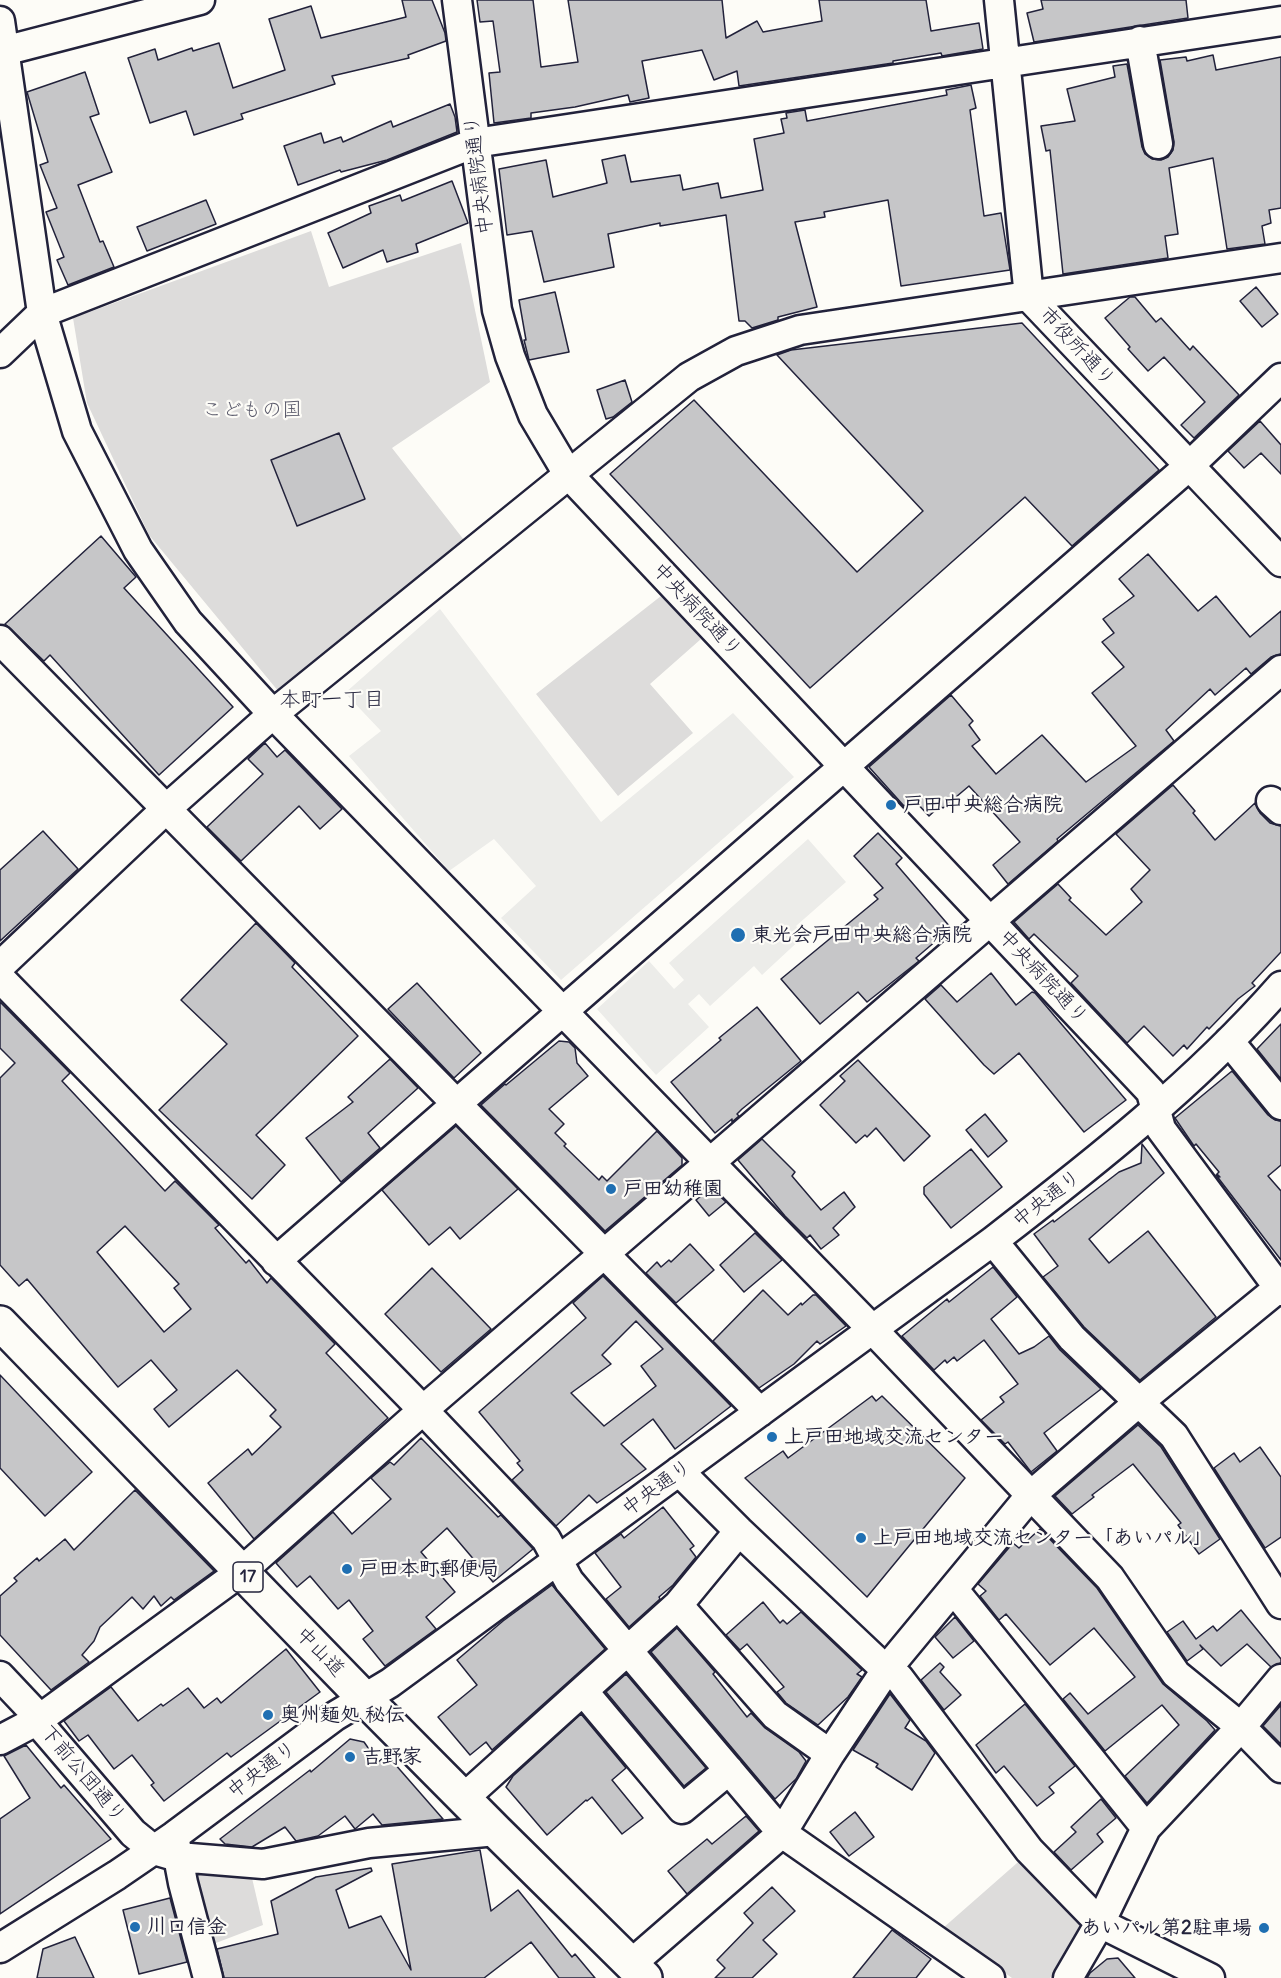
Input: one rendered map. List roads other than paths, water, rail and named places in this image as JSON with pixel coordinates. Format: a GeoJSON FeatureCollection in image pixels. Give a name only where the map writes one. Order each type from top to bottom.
{"type":"FeatureCollection","features":[{"type":"Feature","properties":{"kind":"highway","name":"中山道"},"geometry":{"type":"LineString","coordinates":[[0,1323],[365,1699],[638,1971]]}},
{"type":"Feature","properties":{"kind":"street"},"geometry":{"type":"LineString","coordinates":[[2,51],[200,0]]}},
{"type":"Feature","properties":{"kind":"street","name":"中央病院通り"},"geometry":{"type":"LineString","coordinates":[[457,0],[497,310],[510,356],[533,416],[568,474],[1151,1092],[1161,1129],[1280,1289]]}},
{"type":"Feature","properties":{"kind":"street","name":"市役所通り"},"geometry":{"type":"LineString","coordinates":[[999,0],[1029,297],[1281,562]]}},
{"type":"Feature","properties":{"kind":"street"},"geometry":{"type":"LineString","coordinates":[[0,21],[2,51],[42,313],[77,431],[138,550],[188,622],[273,714],[873,1330],[1110,1578],[1176,1674],[1241,1727],[1281,1768]]}},
{"type":"Feature","properties":{"kind":"street"},"geometry":{"type":"LineString","coordinates":[[0,353],[42,313],[475,143],[1281,21]]}},
{"type":"Feature","properties":{"kind":"street"},"geometry":{"type":"LineString","coordinates":[[1140,41],[1158,144]]}},
{"type":"Feature","properties":{"kind":"street"},"geometry":{"type":"LineString","coordinates":[[0,966],[166,809],[273,714],[688,377],[736,351],[800,330],[1281,258]]}},
{"type":"Feature","properties":{"kind":"street"},"geometry":{"type":"LineString","coordinates":[[276,1261],[1190,466],[1281,378]]}},
{"type":"Feature","properties":{"kind":"street"},"geometry":{"type":"LineString","coordinates":[[0,640],[606,1253],[760,1412]]}},
{"type":"Feature","properties":{"kind":"street"},"geometry":{"type":"LineString","coordinates":[[0,1740],[38,1720],[242,1570],[423,1410],[1281,670]]}},
{"type":"Feature","properties":{"kind":"street"},"geometry":{"type":"LineString","coordinates":[[0,978],[423,1410],[546,1539],[569,1581],[782,1833],[990,1978]]}},
{"type":"Feature","properties":{"kind":"street","name":"中央通り"},"geometry":{"type":"LineString","coordinates":[[0,1948],[168,1848],[335,1716],[390,1683],[993,1241],[1155,1110],[1229,1041],[1281,986]]}},
{"type":"Feature","properties":{"kind":"street"},"geometry":{"type":"LineString","coordinates":[[1229,1041],[1281,1105]]}},
{"type":"Feature","properties":{"kind":"street"},"geometry":{"type":"LineString","coordinates":[[993,1241],[1072,1338],[1174,1436],[1281,1604]]}},
{"type":"Feature","properties":{"kind":"street"},"geometry":{"type":"LineString","coordinates":[[638,1971],[782,1833],[830,1754],[886,1670],[1030,1496],[1139,1402],[1280,1289]]}},
{"type":"Feature","properties":{"kind":"street"},"geometry":{"type":"LineString","coordinates":[[679,1471],[886,1670],[898,1678],[1029,1850],[1100,1923],[1210,1978]]}},
{"type":"Feature","properties":{"kind":"street"},"geometry":{"type":"LineString","coordinates":[[464,1798],[678,1605],[739,1531]]}},
{"type":"Feature","properties":{"kind":"street"},"geometry":{"type":"LineString","coordinates":[[954,1590],[1146,1828]]}},
{"type":"Feature","properties":{"kind":"street"},"geometry":{"type":"LineString","coordinates":[[678,1605],[775,1715],[830,1754]]}},
{"type":"Feature","properties":{"kind":"street","name":"下前公団通り"},"geometry":{"type":"LineString","coordinates":[[0,1676],[33,1711],[38,1720],[133,1833],[168,1848]]}},
{"type":"Feature","properties":{"kind":"street"},"geometry":{"type":"LineString","coordinates":[[1068,1978],[1100,1923],[1146,1828],[1241,1727],[1281,1678]]}},
{"type":"Feature","properties":{"kind":"street"},"geometry":{"type":"LineString","coordinates":[[584,1692],[682,1809],[729,1770]]}},
{"type":"Feature","properties":{"kind":"street"},"geometry":{"type":"LineString","coordinates":[[168,1848],[263,1864],[369,1843],[496,1831]]}},
{"type":"Feature","properties":{"kind":"street"},"geometry":{"type":"LineString","coordinates":[[168,1848],[183,1883],[208,1978]]}},
{"type":"Feature","properties":{"kind":"place","name":"戸田中央総合病院"},"geometry":{"type":"Point","coordinates":[891,805]}},
{"type":"Feature","properties":{"kind":"place","name":"東光会戸田中央総合病院"},"geometry":{"type":"Point","coordinates":[738,935]}},
{"type":"Feature","properties":{"kind":"place","name":"戸田幼稚園"},"geometry":{"type":"Point","coordinates":[611,1189]}},
{"type":"Feature","properties":{"kind":"place","name":"上戸田地域交流センター"},"geometry":{"type":"Point","coordinates":[772,1437]}},
{"type":"Feature","properties":{"kind":"place","name":"上戸田地域交流センター「あいパル」"},"geometry":{"type":"Point","coordinates":[861,1538]}},
{"type":"Feature","properties":{"kind":"place","name":"戸田本町郵便局"},"geometry":{"type":"Point","coordinates":[347,1569]}},
{"type":"Feature","properties":{"kind":"place","name":"奥州麺処 秘伝"},"geometry":{"type":"Point","coordinates":[268,1715]}},
{"type":"Feature","properties":{"kind":"place","name":"吉野家"},"geometry":{"type":"Point","coordinates":[350,1757]}},
{"type":"Feature","properties":{"kind":"place","name":"川口信金"},"geometry":{"type":"Point","coordinates":[135,1927]}},
{"type":"Feature","properties":{"kind":"place","name":"あいパル第2駐車場"},"geometry":{"type":"Point","coordinates":[1264,1928]}},
{"type":"Feature","properties":{"kind":"district","name":"本町一丁目"},"geometry":{"type":"Point","coordinates":[332,700]}},
{"type":"Feature","properties":{"kind":"park label","name":"こどもの国"},"geometry":{"type":"Point","coordinates":[252,410]}}]}
